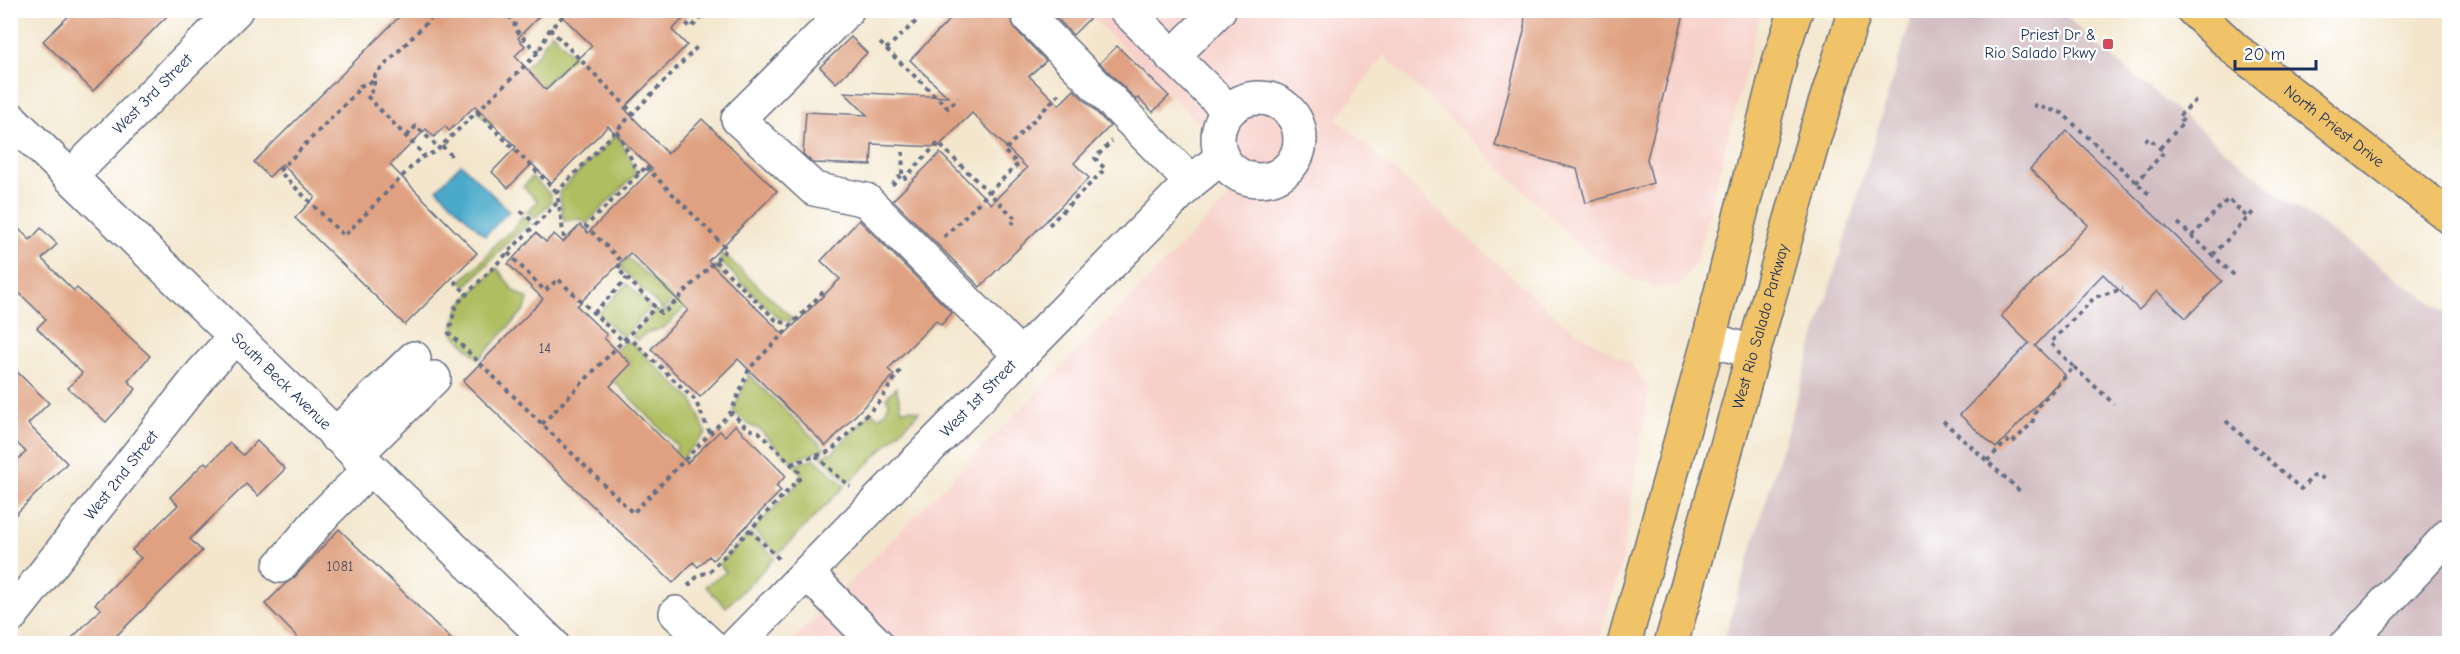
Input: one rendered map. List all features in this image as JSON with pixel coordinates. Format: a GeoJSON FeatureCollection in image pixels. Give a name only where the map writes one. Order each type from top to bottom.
{"type":"FeatureCollection","features":[{"type":"Feature","properties":{"kind":"main road"},"geometry":{"type":"LineString","coordinates":[[1624,644],[1709,339],[1781,54],[1796,10]]}},
{"type":"Feature","properties":{"kind":"main road","name":"West Rio Salado Parkway"},"geometry":{"type":"LineString","coordinates":[[1671,644],[1814,138],[1855,10]]}},
{"type":"Feature","properties":{"kind":"main road","name":"North Priest Drive"},"geometry":{"type":"LineString","coordinates":[[2193,10],[2236,50],[2450,217]]}},
{"type":"Feature","properties":{"kind":"street","name":"West 3rd Street"},"geometry":{"type":"LineString","coordinates":[[70,177],[236,10]]}},
{"type":"Feature","properties":{"kind":"street"},"geometry":{"type":"LineString","coordinates":[[847,10],[738,119],[814,189],[866,200],[1020,355]]}},
{"type":"Feature","properties":{"kind":"street"},"geometry":{"type":"LineString","coordinates":[[1029,10],[1029,17],[1191,182]]}},
{"type":"Feature","properties":{"kind":"street"},"geometry":{"type":"LineString","coordinates":[[1125,10],[1229,111]]}},
{"type":"Feature","properties":{"kind":"street"},"geometry":{"type":"LineString","coordinates":[[1172,57],[1219,10]]}},
{"type":"Feature","properties":{"kind":"street"},"geometry":{"type":"LineString","coordinates":[[1259,97],[1273,99],[1285,106],[1294,116],[1300,129],[1297,155],[1290,166],[1280,175],[1254,180],[1241,176],[1230,168],[1222,157],[1218,144],[1218,130],[1229,111],[1245,99],[1259,97]]}},
{"type":"Feature","properties":{"kind":"street","name":"South Beck Avenue"},"geometry":{"type":"LineString","coordinates":[[10,118],[552,644]]}},
{"type":"Feature","properties":{"kind":"street","name":"West 1st Street"},"geometry":{"type":"LineString","coordinates":[[737,644],[793,566],[1020,355],[1191,182],[1222,157]]}},
{"type":"Feature","properties":{"kind":"street","name":"West 2nd Street"},"geometry":{"type":"LineString","coordinates":[[17,596],[202,373],[235,337]]}},
{"type":"Feature","properties":{"kind":"street"},"geometry":{"type":"LineString","coordinates":[[1709,339],[1752,352]]}},
{"type":"Feature","properties":{"kind":"street"},"geometry":{"type":"LineString","coordinates":[[280,566],[325,513],[354,453],[424,368]]}},
{"type":"Feature","properties":{"kind":"street"},"geometry":{"type":"LineString","coordinates":[[2347,644],[2450,534]]}},
{"type":"Feature","properties":{"kind":"street"},"geometry":{"type":"LineString","coordinates":[[793,566],[878,644]]}},
{"type":"Feature","properties":{"kind":"street"},"geometry":{"type":"LineString","coordinates":[[679,602],[709,644]]}},
{"type":"Feature","properties":{"kind":"path"},"geometry":{"type":"LineString","coordinates":[[425,156],[367,96],[374,89],[375,75],[439,10]]}},
{"type":"Feature","properties":{"kind":"path"},"geometry":{"type":"LineString","coordinates":[[502,10],[515,22],[514,28],[538,53]]}},
{"type":"Feature","properties":{"kind":"path"},"geometry":{"type":"LineString","coordinates":[[374,81],[360,86],[354,95],[279,171],[344,236],[420,158],[441,147],[538,53],[550,29],[569,10]]}},
{"type":"Feature","properties":{"kind":"path"},"geometry":{"type":"LineString","coordinates":[[674,10],[691,27],[708,10]]}},
{"type":"Feature","properties":{"kind":"path"},"geometry":{"type":"LineString","coordinates":[[886,49],[922,16],[916,10]]}},
{"type":"Feature","properties":{"kind":"path"},"geometry":{"type":"LineString","coordinates":[[550,29],[634,114]]}},
{"type":"Feature","properties":{"kind":"path"},"geometry":{"type":"LineString","coordinates":[[880,43],[948,108],[958,98]]}},
{"type":"Feature","properties":{"kind":"path"},"geometry":{"type":"LineString","coordinates":[[564,238],[557,192],[698,46]]}},
{"type":"Feature","properties":{"kind":"path"},"geometry":{"type":"LineString","coordinates":[[924,259],[1018,164],[1004,151],[1081,71]]}},
{"type":"Feature","properties":{"kind":"path"},"geometry":{"type":"LineString","coordinates":[[2160,148],[2184,122],[2178,117],[2196,100]]}},
{"type":"Feature","properties":{"kind":"path"},"geometry":{"type":"LineString","coordinates":[[2033,105],[2062,113],[2151,196]]}},
{"type":"Feature","properties":{"kind":"path"},"geometry":{"type":"LineString","coordinates":[[477,112],[557,192]]}},
{"type":"Feature","properties":{"kind":"path"},"geometry":{"type":"LineString","coordinates":[[1049,225],[1105,169],[1095,158],[1131,121]]}},
{"type":"Feature","properties":{"kind":"path"},"geometry":{"type":"LineString","coordinates":[[407,136],[416,126],[452,156]]}},
{"type":"Feature","properties":{"kind":"path"},"geometry":{"type":"LineString","coordinates":[[617,131],[639,174]]}},
{"type":"Feature","properties":{"kind":"path"},"geometry":{"type":"LineString","coordinates":[[2136,183],[2164,152],[2150,138],[2142,143]]}},
{"type":"Feature","properties":{"kind":"path"},"geometry":{"type":"LineString","coordinates":[[902,174],[905,178],[938,143],[1016,219],[1012,224]]}},
{"type":"Feature","properties":{"kind":"path"},"geometry":{"type":"LineString","coordinates":[[871,206],[902,174],[903,152]]}},
{"type":"Feature","properties":{"kind":"path"},"geometry":{"type":"LineString","coordinates":[[646,167],[727,249],[715,261],[666,311],[661,313],[618,269],[621,261],[586,226],[646,167]]}},
{"type":"Feature","properties":{"kind":"path"},"geometry":{"type":"LineString","coordinates":[[2192,236],[2228,199],[2248,218]]}},
{"type":"Feature","properties":{"kind":"path"},"geometry":{"type":"LineString","coordinates":[[557,203],[456,305],[449,333],[633,513],[731,412],[749,369],[823,292]]}},
{"type":"Feature","properties":{"kind":"path"},"geometry":{"type":"LineString","coordinates":[[2213,255],[2256,209]]}},
{"type":"Feature","properties":{"kind":"path"},"geometry":{"type":"LineString","coordinates":[[521,211],[537,225]]}},
{"type":"Feature","properties":{"kind":"path"},"geometry":{"type":"LineString","coordinates":[[2178,223],[2235,276]]}},
{"type":"Feature","properties":{"kind":"path"},"geometry":{"type":"LineString","coordinates":[[508,253],[545,291],[558,279],[623,341]]}},
{"type":"Feature","properties":{"kind":"path"},"geometry":{"type":"LineString","coordinates":[[715,261],[776,320],[791,325]]}},
{"type":"Feature","properties":{"kind":"path"},"geometry":{"type":"LineString","coordinates":[[594,313],[627,278]]}},
{"type":"Feature","properties":{"kind":"path"},"geometry":{"type":"LineString","coordinates":[[454,280],[467,294]]}},
{"type":"Feature","properties":{"kind":"path"},"geometry":{"type":"LineString","coordinates":[[2114,404],[2050,343],[2095,297],[2123,289]]}},
{"type":"Feature","properties":{"kind":"path"},"geometry":{"type":"LineString","coordinates":[[542,424],[656,307]]}},
{"type":"Feature","properties":{"kind":"path"},"geometry":{"type":"LineString","coordinates":[[623,341],[632,340],[695,400],[710,433]]}},
{"type":"Feature","properties":{"kind":"path"},"geometry":{"type":"LineString","coordinates":[[1987,461],[2007,441],[2011,444],[2032,423],[2037,407],[2074,367]]}},
{"type":"Feature","properties":{"kind":"path"},"geometry":{"type":"LineString","coordinates":[[791,464],[831,451],[880,401],[901,369]]}},
{"type":"Feature","properties":{"kind":"path"},"geometry":{"type":"LineString","coordinates":[[679,602],[699,575],[709,572],[799,480],[799,472],[759,432],[748,429],[731,412]]}},
{"type":"Feature","properties":{"kind":"path"},"geometry":{"type":"LineString","coordinates":[[1943,421],[2021,492]]}},
{"type":"Feature","properties":{"kind":"path"},"geometry":{"type":"LineString","coordinates":[[2226,421],[2301,489],[2313,476],[2320,476],[2327,483]]}},
{"type":"Feature","properties":{"kind":"path"},"geometry":{"type":"LineString","coordinates":[[816,456],[851,488]]}},
{"type":"Feature","properties":{"kind":"path"},"geometry":{"type":"LineString","coordinates":[[750,530],[793,566]]}},
{"type":"Feature","properties":{"kind":"shaded area"},"geometry":{"type":"Polygon","coordinates":[[[1086,11],[1761,11],[1697,259],[1681,284],[1661,288],[1639,281],[1589,254],[1384,55],[1337,119],[1562,322],[1630,364],[1649,388],[1621,569],[1597,643],[789,644],[1251,175],[1086,11]]]}},
{"type":"Feature","properties":{"kind":"shaded area"},"geometry":{"type":"Polygon","coordinates":[[[1913,11],[2061,11],[2096,45],[2289,202],[2449,315],[2449,643],[1723,644],[1913,11]]]}},
{"type":"Feature","properties":{"kind":"green space"},"geometry":{"type":"Polygon","coordinates":[[[551,32],[574,56],[520,108],[497,119],[491,125],[478,112],[539,53],[551,32]]]}},
{"type":"Feature","properties":{"kind":"green space"},"geometry":{"type":"Polygon","coordinates":[[[617,134],[637,173],[586,224],[580,219],[564,221],[559,192],[617,134]]]}},
{"type":"Feature","properties":{"kind":"green space"},"geometry":{"type":"Polygon","coordinates":[[[532,177],[550,194],[551,202],[535,218],[527,212],[538,201],[523,187],[532,177]]]}},
{"type":"Feature","properties":{"kind":"green space"},"geometry":{"type":"Polygon","coordinates":[[[523,216],[530,223],[507,243],[466,286],[460,282],[484,259],[497,242],[512,230],[523,216]]]}},
{"type":"Feature","properties":{"kind":"green space"},"geometry":{"type":"Polygon","coordinates":[[[724,254],[794,320],[791,322],[777,317],[721,262],[720,258],[724,254]]]}},
{"type":"Feature","properties":{"kind":"green space"},"geometry":{"type":"Polygon","coordinates":[[[627,257],[674,299],[663,310],[621,268],[627,257]]]}},
{"type":"Feature","properties":{"kind":"green space"},"geometry":{"type":"Polygon","coordinates":[[[711,266],[718,266],[722,270],[665,327],[647,333],[637,340],[631,335],[654,312],[666,312],[711,266]]]}},
{"type":"Feature","properties":{"kind":"green space"},"geometry":{"type":"Polygon","coordinates":[[[497,268],[513,290],[528,299],[525,309],[479,359],[452,332],[460,305],[497,268]]]}},
{"type":"Feature","properties":{"kind":"green space"},"geometry":{"type":"Polygon","coordinates":[[[627,284],[651,307],[623,337],[598,314],[627,284]]]}},
{"type":"Feature","properties":{"kind":"green space"},"geometry":{"type":"Polygon","coordinates":[[[631,342],[693,401],[706,433],[659,482],[654,473],[676,450],[677,446],[612,379],[631,364],[616,350],[623,343],[631,342]]]}},
{"type":"Feature","properties":{"kind":"green space"},"geometry":{"type":"Polygon","coordinates":[[[749,375],[825,449],[791,461],[759,429],[749,425],[733,411],[749,375]]]}},
{"type":"Feature","properties":{"kind":"green space"},"geometry":{"type":"Polygon","coordinates":[[[896,387],[902,410],[911,409],[919,412],[849,483],[821,456],[833,452],[872,412],[879,418],[886,411],[889,402],[886,398],[896,387]]]}},
{"type":"Feature","properties":{"kind":"green space"},"geometry":{"type":"Polygon","coordinates":[[[814,458],[845,486],[778,554],[753,530],[799,482],[801,473],[795,465],[814,458]]]}},
{"type":"Feature","properties":{"kind":"green space"},"geometry":{"type":"Polygon","coordinates":[[[750,533],[775,558],[726,607],[705,586],[726,572],[719,564],[750,533]]]}},
{"type":"Feature","properties":{"kind":"water"},"geometry":{"type":"Polygon","coordinates":[[[461,164],[509,211],[485,236],[437,189],[461,164]]]}},
{"type":"Feature","properties":{"kind":"building"},"geometry":{"type":"Polygon","coordinates":[[[75,10],[173,10],[93,91],[43,41],[75,10]]]}},
{"type":"Feature","properties":{"kind":"building"},"geometry":{"type":"Polygon","coordinates":[[[406,10],[545,10],[518,38],[525,46],[515,56],[546,90],[592,46],[556,10],[692,10],[672,30],[687,45],[624,108],[668,154],[702,119],[777,191],[708,261],[784,335],[840,279],[821,261],[859,220],[952,313],[941,325],[936,321],[888,369],[894,375],[826,446],[738,359],[700,397],[678,376],[651,349],[688,310],[630,253],[577,306],[607,335],[604,338],[631,364],[610,386],[687,463],[720,431],[725,436],[735,425],[786,476],[776,486],[781,491],[713,560],[709,556],[698,567],[693,562],[673,583],[463,381],[543,299],[508,264],[536,233],[546,242],[554,234],[563,242],[580,225],[588,233],[652,169],[608,126],[551,183],[532,164],[508,188],[492,172],[516,147],[475,106],[449,131],[445,126],[434,137],[426,129],[390,165],[477,253],[405,325],[295,218],[315,197],[282,164],[269,177],[254,162],[406,10]]]}},
{"type":"Feature","properties":{"kind":"building"},"geometry":{"type":"Polygon","coordinates":[[[959,10],[1010,10],[1010,18],[1016,30],[1046,61],[1029,76],[1059,105],[1074,90],[1110,126],[1074,163],[1089,178],[980,287],[893,200],[940,153],[991,204],[1027,168],[972,113],[938,147],[872,144],[871,165],[813,163],[803,154],[806,112],[867,115],[844,92],[948,97],[910,60],[959,10]]]}},
{"type":"Feature","properties":{"kind":"building"},"geometry":{"type":"Polygon","coordinates":[[[1049,10],[1098,10],[1073,35],[1049,10]]]}},
{"type":"Feature","properties":{"kind":"building"},"geometry":{"type":"Polygon","coordinates":[[[1525,10],[1685,10],[1647,159],[1653,183],[1586,203],[1577,169],[1495,146],[1524,31],[1525,10]]]}},
{"type":"Feature","properties":{"kind":"building"},"geometry":{"type":"Polygon","coordinates":[[[851,37],[867,53],[836,83],[820,67],[851,37]]]}},
{"type":"Feature","properties":{"kind":"building"},"geometry":{"type":"Polygon","coordinates":[[[1117,46],[1169,96],[1153,112],[1138,98],[1136,100],[1100,63],[1117,46]]]}},
{"type":"Feature","properties":{"kind":"building"},"geometry":{"type":"Polygon","coordinates":[[[2067,131],[2222,281],[2186,318],[2157,291],[2139,310],[2103,274],[2035,346],[2065,375],[1996,448],[1960,415],[2029,343],[2001,316],[2088,225],[2030,169],[2067,131]]]}},
{"type":"Feature","properties":{"kind":"building"},"geometry":{"type":"Polygon","coordinates":[[[10,220],[30,240],[41,228],[57,244],[42,259],[74,291],[77,288],[150,356],[128,381],[136,389],[106,422],[68,388],[82,373],[37,328],[46,319],[10,284],[10,220]]]}},
{"type":"Feature","properties":{"kind":"building"},"geometry":{"type":"Polygon","coordinates":[[[10,365],[49,403],[28,424],[67,463],[10,520],[10,467],[26,452],[13,439],[10,442],[10,365]]]}},
{"type":"Feature","properties":{"kind":"building"},"geometry":{"type":"Polygon","coordinates":[[[257,441],[285,469],[258,496],[246,484],[190,539],[202,551],[108,644],[66,644],[101,609],[95,604],[141,558],[132,550],[178,505],[170,497],[205,462],[208,465],[230,443],[243,455],[257,441]]]}},
{"type":"Feature","properties":{"kind":"building"},"geometry":{"type":"Polygon","coordinates":[[[339,529],[456,644],[304,644],[265,604],[294,578],[339,529]]]}},
{"type":"Feature","properties":{"kind":"place","name":"Priest Dr & Rio Salado Pkwy"},"geometry":{"type":"Point","coordinates":[2108,44]}}]}
